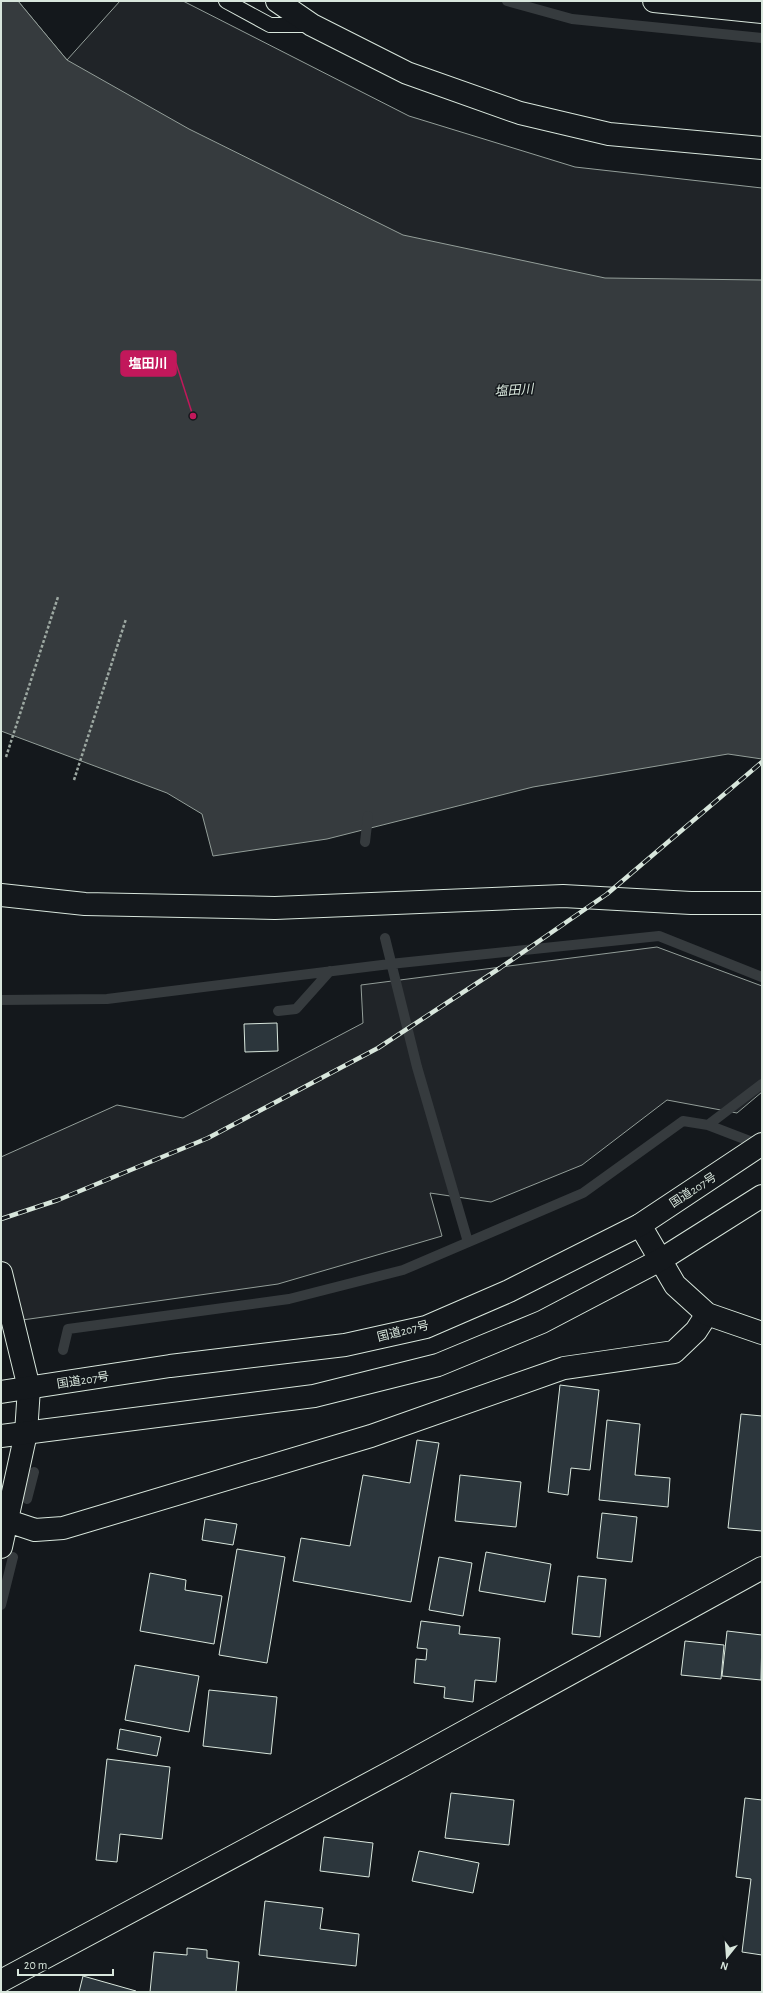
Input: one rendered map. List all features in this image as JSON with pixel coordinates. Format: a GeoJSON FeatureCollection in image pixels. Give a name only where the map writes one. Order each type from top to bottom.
{"type":"FeatureCollection","features":[{"type":"Feature","properties":{"kind":"main road"},"geometry":{"type":"LineString","coordinates":[[277,1],[312,25],[407,73],[520,114],[610,134],[762,148]]}},
{"type":"Feature","properties":{"kind":"main road"},"geometry":{"type":"LineString","coordinates":[[654,1],[762,12]]}},
{"type":"Feature","properties":{"kind":"main road"},"geometry":{"type":"LineString","coordinates":[[1,895],[85,904],[275,908],[563,896],[691,903],[762,903]]}},
{"type":"Feature","properties":{"kind":"main road","name":"国道207号"},"geometry":{"type":"LineString","coordinates":[[1,1392],[170,1366],[345,1345],[426,1326],[508,1291],[640,1224],[762,1144]]}},
{"type":"Feature","properties":{"kind":"main road"},"geometry":{"type":"LineString","coordinates":[[1,1436],[314,1396],[438,1365],[542,1322],[662,1259],[762,1196]]}},
{"type":"Feature","properties":{"kind":"main road"},"geometry":{"type":"LineString","coordinates":[[640,1224],[662,1259],[675,1285],[707,1314],[762,1333]]}},
{"type":"Feature","properties":{"kind":"main road"},"geometry":{"type":"LineString","coordinates":[[1,1273],[29,1388],[26,1433],[8,1521],[1,1547]]}},
{"type":"Feature","properties":{"kind":"main road"},"geometry":{"type":"LineString","coordinates":[[8,1521],[35,1530],[63,1528],[371,1436],[564,1368],[674,1352],[696,1331],[707,1314]]}},
{"type":"Feature","properties":{"kind":"main road"},"geometry":{"type":"LineString","coordinates":[[1,1982],[402,1766],[762,1568]]}},
{"type":"Feature","properties":{"kind":"lane"},"geometry":{"type":"LineString","coordinates":[[226,1],[270,25],[312,25]]}},
{"type":"Feature","properties":{"kind":"path"},"geometry":{"type":"LineString","coordinates":[[6,758],[58,597]]}},
{"type":"Feature","properties":{"kind":"path"},"geometry":{"type":"LineString","coordinates":[[74,780],[126,619]]}},
{"type":"Feature","properties":{"kind":"shaded area"},"geometry":{"type":"Polygon","coordinates":[[[1,1],[18,1],[67,60],[120,1],[183,1],[409,116],[575,167],[762,188],[762,329],[275,327],[1,1]]]}},
{"type":"Feature","properties":{"kind":"shaded area"},"geometry":{"type":"Polygon","coordinates":[[[657,947],[762,986],[762,1092],[737,1113],[667,1100],[582,1165],[491,1202],[430,1193],[442,1236],[278,1284],[1,1323],[1,1157],[117,1105],[183,1118],[363,1023],[361,985],[657,947]]]}},
{"type":"Feature","properties":{"kind":"water"},"geometry":{"type":"Polygon","coordinates":[[[1,1],[18,1],[67,60],[189,129],[403,235],[605,278],[762,280],[762,759],[728,754],[533,787],[327,839],[213,856],[202,814],[167,793],[1,731],[1,1]]]}},
{"type":"Feature","properties":{"kind":"building"},"geometry":{"type":"Polygon","coordinates":[[[277,1023],[278,1051],[245,1052],[244,1024],[277,1023]]]}},
{"type":"Feature","properties":{"kind":"building"},"geometry":{"type":"Polygon","coordinates":[[[560,1385],[599,1390],[590,1470],[571,1468],[568,1495],[548,1492],[560,1385]]]}},
{"type":"Feature","properties":{"kind":"building"},"geometry":{"type":"Polygon","coordinates":[[[741,1414],[762,1416],[762,1531],[728,1528],[741,1414]]]}},
{"type":"Feature","properties":{"kind":"building"},"geometry":{"type":"Polygon","coordinates":[[[607,1420],[640,1424],[635,1475],[670,1478],[668,1507],[599,1500],[607,1420]]]}},
{"type":"Feature","properties":{"kind":"building"},"geometry":{"type":"Polygon","coordinates":[[[417,1440],[439,1443],[411,1602],[293,1581],[301,1538],[350,1546],[363,1475],[410,1483],[417,1440]]]}},
{"type":"Feature","properties":{"kind":"building"},"geometry":{"type":"Polygon","coordinates":[[[460,1475],[521,1482],[516,1527],[455,1521],[460,1475]]]}},
{"type":"Feature","properties":{"kind":"building"},"geometry":{"type":"Polygon","coordinates":[[[602,1513],[637,1517],[632,1562],[597,1558],[602,1513]]]}},
{"type":"Feature","properties":{"kind":"building"},"geometry":{"type":"Polygon","coordinates":[[[205,1519],[237,1524],[233,1545],[202,1540],[205,1519]]]}},
{"type":"Feature","properties":{"kind":"building"},"geometry":{"type":"Polygon","coordinates":[[[237,1549],[285,1557],[267,1663],[219,1655],[237,1549]]]}},
{"type":"Feature","properties":{"kind":"building"},"geometry":{"type":"Polygon","coordinates":[[[486,1552],[551,1564],[545,1602],[479,1591],[486,1552]]]}},
{"type":"Feature","properties":{"kind":"building"},"geometry":{"type":"Polygon","coordinates":[[[439,1557],[472,1563],[463,1616],[429,1610],[439,1557]]]}},
{"type":"Feature","properties":{"kind":"building"},"geometry":{"type":"Polygon","coordinates":[[[150,1573],[186,1580],[185,1590],[222,1596],[214,1644],[140,1631],[150,1573]]]}},
{"type":"Feature","properties":{"kind":"building"},"geometry":{"type":"Polygon","coordinates":[[[578,1576],[606,1579],[600,1637],[572,1634],[578,1576]]]}},
{"type":"Feature","properties":{"kind":"building"},"geometry":{"type":"Polygon","coordinates":[[[421,1621],[460,1626],[459,1634],[500,1638],[496,1682],[475,1680],[473,1702],[444,1698],[445,1687],[414,1683],[416,1659],[426,1660],[427,1649],[417,1648],[421,1621]]]}},
{"type":"Feature","properties":{"kind":"building"},"geometry":{"type":"Polygon","coordinates":[[[727,1631],[762,1635],[761,1680],[722,1676],[727,1631]]]}},
{"type":"Feature","properties":{"kind":"building"},"geometry":{"type":"Polygon","coordinates":[[[685,1641],[724,1645],[721,1679],[681,1675],[685,1641]]]}},
{"type":"Feature","properties":{"kind":"building"},"geometry":{"type":"Polygon","coordinates":[[[135,1665],[199,1676],[189,1732],[125,1720],[135,1665]]]}},
{"type":"Feature","properties":{"kind":"building"},"geometry":{"type":"Polygon","coordinates":[[[209,1690],[277,1697],[271,1754],[203,1746],[209,1690]]]}},
{"type":"Feature","properties":{"kind":"building"},"geometry":{"type":"Polygon","coordinates":[[[120,1729],[161,1737],[157,1756],[117,1749],[120,1729]]]}},
{"type":"Feature","properties":{"kind":"building"},"geometry":{"type":"Polygon","coordinates":[[[107,1759],[170,1767],[162,1839],[120,1834],[117,1862],[96,1860],[107,1759]]]}},
{"type":"Feature","properties":{"kind":"building"},"geometry":{"type":"Polygon","coordinates":[[[451,1793],[514,1800],[509,1845],[445,1838],[451,1793]]]}},
{"type":"Feature","properties":{"kind":"building"},"geometry":{"type":"Polygon","coordinates":[[[745,1798],[762,1800],[762,1955],[742,1952],[751,1879],[736,1877],[745,1798]]]}},
{"type":"Feature","properties":{"kind":"building"},"geometry":{"type":"Polygon","coordinates":[[[324,1837],[373,1843],[369,1877],[320,1871],[324,1837]]]}},
{"type":"Feature","properties":{"kind":"building"},"geometry":{"type":"Polygon","coordinates":[[[419,1851],[479,1863],[473,1893],[412,1881],[419,1851]]]}},
{"type":"Feature","properties":{"kind":"building"},"geometry":{"type":"Polygon","coordinates":[[[265,1901],[323,1908],[320,1929],[359,1934],[356,1966],[259,1955],[265,1901]]]}},
{"type":"Feature","properties":{"kind":"building"},"geometry":{"type":"Polygon","coordinates":[[[187,1948],[207,1950],[207,1958],[239,1962],[236,1992],[150,1992],[154,1952],[187,1955],[187,1948]]]}},
{"type":"Feature","properties":{"kind":"building"},"geometry":{"type":"Polygon","coordinates":[[[83,1976],[136,1991],[136,1992],[79,1992],[83,1976]]]}},
{"type":"Feature","properties":{"kind":"waterway"},"geometry":{"type":"LineString","coordinates":[[507,1],[572,19],[762,38]]}},
{"type":"Feature","properties":{"kind":"waterway"},"geometry":{"type":"LineString","coordinates":[[365,842],[368,816]]}},
{"type":"Feature","properties":{"kind":"waterway"},"geometry":{"type":"LineString","coordinates":[[1,1000],[107,999],[390,964],[659,936],[762,977]]}},
{"type":"Feature","properties":{"kind":"waterway"},"geometry":{"type":"LineString","coordinates":[[385,938],[417,1067],[468,1242]]}},
{"type":"Feature","properties":{"kind":"waterway"},"geometry":{"type":"LineString","coordinates":[[278,1011],[296,1009],[330,971]]}},
{"type":"Feature","properties":{"kind":"waterway"},"geometry":{"type":"LineString","coordinates":[[708,1125],[762,1084]]}},
{"type":"Feature","properties":{"kind":"waterway"},"geometry":{"type":"LineString","coordinates":[[63,1350],[68,1329],[289,1299],[403,1270],[583,1193],[683,1121],[708,1125],[760,1145]]}},
{"type":"Feature","properties":{"kind":"waterway"},"geometry":{"type":"LineString","coordinates":[[27,1499],[34,1472]]}},
{"type":"Feature","properties":{"kind":"waterway"},"geometry":{"type":"LineString","coordinates":[[1,1605],[13,1557]]}},
{"type":"Feature","properties":{"kind":"railway"},"geometry":{"type":"LineString","coordinates":[[1,1219],[58,1200],[208,1138],[378,1048],[500,968],[607,894],[762,762]]}},
{"type":"Feature","properties":{"kind":"place","name":"塩田川"},"geometry":{"type":"Point","coordinates":[193,416]}}]}
